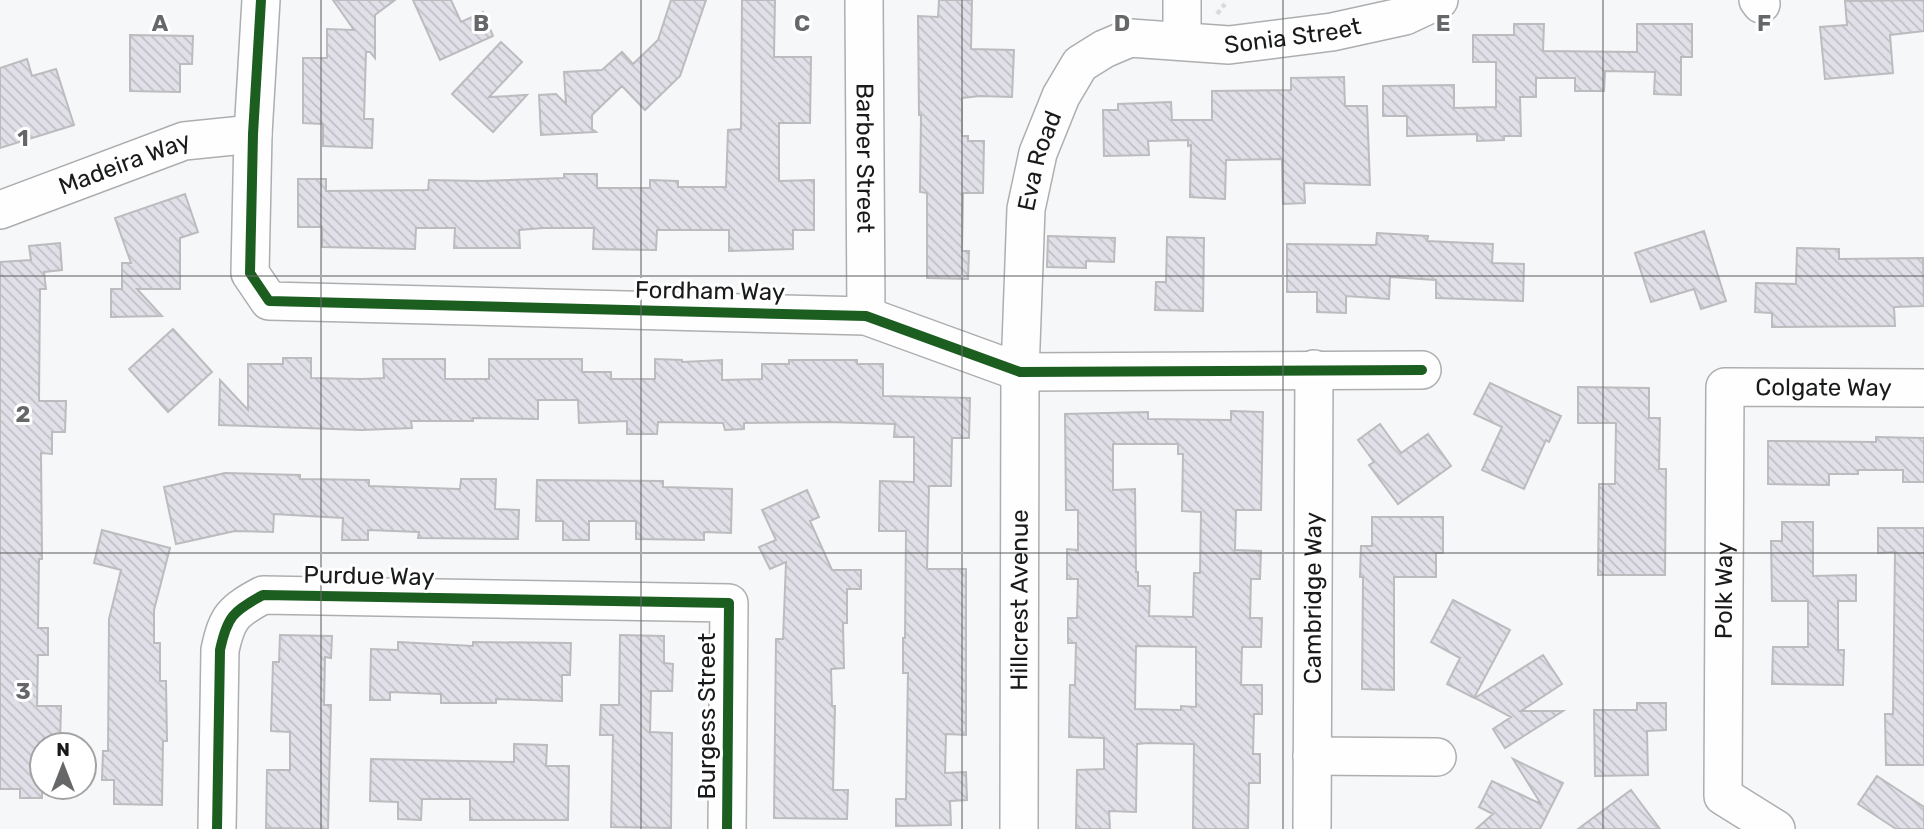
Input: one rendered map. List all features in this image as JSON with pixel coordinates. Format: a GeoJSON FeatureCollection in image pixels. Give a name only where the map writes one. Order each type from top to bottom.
{"type":"FeatureCollection","features":[{"type":"Feature","properties":{"kind":"street"},"geometry":{"type":"LineString","coordinates":[[253,134],[261,0]]}},
{"type":"Feature","properties":{"kind":"street","name":"Barber Street"},"geometry":{"type":"LineString","coordinates":[[864,0],[866,316]]}},
{"type":"Feature","properties":{"kind":"street"},"geometry":{"type":"LineString","coordinates":[[1182,0],[1182,40]]}},
{"type":"Feature","properties":{"kind":"street","name":"Sonia Street"},"geometry":{"type":"LineString","coordinates":[[1182,40],[1229,45],[1332,32],[1405,16],[1439,0]]}},
{"type":"Feature","properties":{"kind":"street","name":"Eva Road"},"geometry":{"type":"LineString","coordinates":[[1020,372],[1027,209],[1038,153],[1061,96],[1080,64],[1104,49],[1130,38],[1182,40]]}},
{"type":"Feature","properties":{"kind":"street","name":"Madeira Way"},"geometry":{"type":"LineString","coordinates":[[0,210],[184,141],[253,134]]}},
{"type":"Feature","properties":{"kind":"street","name":"Fordham Way"},"geometry":{"type":"LineString","coordinates":[[253,134],[250,273],[269,301],[866,316],[1020,372],[1422,370]]}},
{"type":"Feature","properties":{"kind":"street","name":"Cambridge Way"},"geometry":{"type":"LineString","coordinates":[[1312,829],[1314,369]]}},
{"type":"Feature","properties":{"kind":"street","name":"Hillcrest Avenue"},"geometry":{"type":"LineString","coordinates":[[1019,829],[1020,372]]}},
{"type":"Feature","properties":{"kind":"street","name":"Colgate Way"},"geometry":{"type":"LineString","coordinates":[[1724,387],[1924,388]]}},
{"type":"Feature","properties":{"kind":"street","name":"Polk Way"},"geometry":{"type":"LineString","coordinates":[[1724,387],[1723,796],[1776,829]]}},
{"type":"Feature","properties":{"kind":"street","name":"Purdue Way"},"geometry":{"type":"LineString","coordinates":[[217,829],[220,650],[225,625],[232,616],[239,608],[263,595],[729,603]]}},
{"type":"Feature","properties":{"kind":"street","name":"Burgess Street"},"geometry":{"type":"LineString","coordinates":[[727,829],[729,603]]}},
{"type":"Feature","properties":{"kind":"street"},"geometry":{"type":"LineString","coordinates":[[1312,756],[1437,757]]}},
{"type":"Feature","properties":{"kind":"building"},"geometry":{"type":"Polygon","coordinates":[[[333,0],[395,0],[375,15],[375,58],[370,52],[366,52],[364,119],[373,119],[372,148],[323,146],[323,124],[303,123],[303,58],[327,58],[327,29],[354,30],[333,0]]]}},
{"type":"Feature","properties":{"kind":"building"},"geometry":{"type":"Polygon","coordinates":[[[413,0],[451,0],[461,22],[483,12],[493,36],[440,60],[413,0]]]}},
{"type":"Feature","properties":{"kind":"building"},"geometry":{"type":"Polygon","coordinates":[[[671,0],[706,0],[680,76],[645,110],[622,86],[592,115],[592,129],[596,132],[541,135],[539,95],[556,94],[566,104],[564,72],[602,70],[622,52],[633,64],[658,40],[671,0]]]}},
{"type":"Feature","properties":{"kind":"building"},"geometry":{"type":"Polygon","coordinates":[[[742,0],[775,0],[774,57],[811,57],[810,123],[779,123],[779,181],[814,180],[814,230],[793,230],[793,249],[729,251],[729,230],[657,230],[656,250],[593,249],[594,228],[519,230],[520,248],[454,248],[455,228],[416,228],[415,249],[322,247],[322,227],[298,227],[298,179],[326,179],[326,191],[428,190],[429,180],[564,178],[564,174],[597,174],[597,188],[650,188],[650,180],[678,181],[678,187],[726,187],[728,130],[741,129],[742,0]]]}},
{"type":"Feature","properties":{"kind":"building"},"geometry":{"type":"Polygon","coordinates":[[[939,0],[972,0],[971,49],[1014,50],[1012,97],[962,98],[962,136],[968,136],[968,141],[984,141],[983,193],[963,193],[962,251],[969,251],[968,279],[927,278],[927,193],[920,192],[918,16],[938,17],[939,0]]]}},
{"type":"Feature","properties":{"kind":"building"},"geometry":{"type":"Polygon","coordinates":[[[1924,0],[1924,31],[1890,35],[1893,73],[1825,79],[1820,27],[1847,25],[1845,1],[1924,0]]]}},
{"type":"Feature","properties":{"kind":"building"},"geometry":{"type":"Polygon","coordinates":[[[1514,24],[1544,24],[1543,51],[1637,52],[1637,24],[1692,24],[1692,57],[1681,57],[1681,95],[1654,94],[1655,72],[1605,71],[1604,91],[1575,91],[1575,78],[1536,78],[1536,97],[1520,97],[1521,136],[1504,136],[1504,140],[1477,141],[1477,134],[1407,136],[1407,116],[1383,116],[1383,86],[1454,85],[1454,108],[1496,107],[1496,62],[1473,62],[1473,35],[1514,35],[1514,24]]]}},
{"type":"Feature","properties":{"kind":"building"},"geometry":{"type":"Polygon","coordinates":[[[130,35],[193,36],[192,64],[180,64],[180,92],[130,91],[130,35]]]}},
{"type":"Feature","properties":{"kind":"building"},"geometry":{"type":"Polygon","coordinates":[[[501,42],[522,62],[489,97],[527,95],[493,132],[452,94],[501,42]]]}},
{"type":"Feature","properties":{"kind":"building"},"geometry":{"type":"Polygon","coordinates":[[[27,59],[32,76],[56,69],[74,125],[0,148],[0,68],[27,59]]]}},
{"type":"Feature","properties":{"kind":"building"},"geometry":{"type":"Polygon","coordinates":[[[1344,77],[1345,106],[1367,106],[1370,185],[1304,183],[1305,203],[1283,204],[1282,159],[1226,160],[1225,199],[1190,197],[1191,145],[1188,146],[1188,140],[1148,141],[1149,155],[1104,156],[1103,110],[1118,110],[1118,104],[1171,102],[1172,120],[1212,120],[1212,91],[1291,90],[1291,78],[1344,77]]]}},
{"type":"Feature","properties":{"kind":"building"},"geometry":{"type":"Polygon","coordinates":[[[185,194],[198,232],[180,238],[180,289],[137,289],[162,316],[111,317],[111,289],[122,289],[122,263],[131,263],[115,218],[185,194]]]}},
{"type":"Feature","properties":{"kind":"building"},"geometry":{"type":"Polygon","coordinates":[[[1704,231],[1726,301],[1701,309],[1694,289],[1651,302],[1635,253],[1704,231]]]}},
{"type":"Feature","properties":{"kind":"building"},"geometry":{"type":"Polygon","coordinates":[[[1377,233],[1428,236],[1427,241],[1493,244],[1492,263],[1524,264],[1523,301],[1436,298],[1436,280],[1390,277],[1389,299],[1346,296],[1346,313],[1317,312],[1317,292],[1287,292],[1287,244],[1376,245],[1377,233]]]}},
{"type":"Feature","properties":{"kind":"building"},"geometry":{"type":"Polygon","coordinates":[[[1048,236],[1115,238],[1114,262],[1086,261],[1086,268],[1047,267],[1048,236]]]}},
{"type":"Feature","properties":{"kind":"building"},"geometry":{"type":"Polygon","coordinates":[[[1167,237],[1204,238],[1203,311],[1155,310],[1156,282],[1166,282],[1167,237]]]}},
{"type":"Feature","properties":{"kind":"building"},"geometry":{"type":"Polygon","coordinates":[[[60,243],[62,270],[44,272],[46,289],[40,289],[39,401],[66,401],[65,432],[52,432],[52,454],[41,453],[42,559],[39,559],[38,628],[48,628],[48,655],[38,655],[37,706],[61,706],[60,731],[28,731],[28,798],[20,798],[20,789],[0,789],[0,262],[31,260],[29,246],[60,243]]]}},
{"type":"Feature","properties":{"kind":"building"},"geometry":{"type":"Polygon","coordinates":[[[1797,248],[1839,249],[1839,259],[1923,258],[1924,306],[1894,307],[1895,326],[1772,327],[1772,313],[1755,312],[1756,283],[1796,284],[1797,248]]]}},
{"type":"Feature","properties":{"kind":"building"},"geometry":{"type":"Polygon","coordinates":[[[173,329],[212,372],[168,412],[129,369],[173,329]]]}},
{"type":"Feature","properties":{"kind":"building"},"geometry":{"type":"Polygon","coordinates":[[[283,358],[311,358],[311,378],[362,379],[384,378],[383,359],[445,359],[445,379],[489,379],[489,359],[582,359],[582,372],[611,372],[611,379],[655,379],[655,359],[682,362],[722,360],[722,380],[762,379],[762,364],[789,364],[789,360],[857,360],[857,364],[883,364],[883,396],[970,398],[969,438],[952,438],[951,486],[929,486],[927,569],[966,569],[966,735],[946,734],[945,773],[966,772],[967,800],[950,801],[951,825],[896,826],[896,799],[906,799],[908,673],[903,673],[903,638],[906,531],[879,531],[880,481],[914,482],[914,437],[894,437],[895,424],[828,422],[744,423],[744,429],[725,430],[723,423],[658,422],[657,434],[627,434],[627,421],[579,423],[578,400],[538,400],[538,419],[411,421],[412,428],[362,430],[219,425],[220,380],[248,410],[248,364],[283,364],[283,358]]]}},
{"type":"Feature","properties":{"kind":"building"},"geometry":{"type":"Polygon","coordinates":[[[1490,383],[1561,416],[1549,442],[1546,440],[1524,489],[1482,470],[1502,427],[1474,414],[1490,383]]]}},
{"type":"Feature","properties":{"kind":"building"},"geometry":{"type":"Polygon","coordinates":[[[1578,387],[1649,388],[1649,418],[1660,418],[1659,469],[1666,469],[1665,575],[1598,575],[1599,484],[1615,484],[1616,423],[1578,423],[1578,387]]]}},
{"type":"Feature","properties":{"kind":"building"},"geometry":{"type":"Polygon","coordinates":[[[1231,411],[1263,412],[1261,510],[1236,510],[1235,550],[1261,551],[1260,579],[1251,579],[1250,618],[1262,618],[1261,647],[1242,647],[1241,685],[1262,685],[1262,714],[1254,714],[1253,754],[1260,754],[1260,783],[1249,783],[1248,829],[1193,829],[1194,744],[1148,743],[1137,744],[1136,812],[1109,811],[1110,829],[1076,829],[1077,770],[1104,769],[1104,738],[1069,737],[1070,685],[1075,685],[1076,643],[1068,643],[1068,618],[1077,618],[1078,579],[1067,579],[1067,549],[1078,550],[1078,510],[1066,510],[1065,414],[1148,412],[1148,419],[1231,420],[1231,411]],[[1113,444],[1113,490],[1135,489],[1136,572],[1138,586],[1150,586],[1149,616],[1193,617],[1194,573],[1200,573],[1201,512],[1182,511],[1183,454],[1178,454],[1178,444],[1113,444]],[[1136,646],[1135,709],[1181,710],[1181,706],[1196,707],[1196,647],[1136,646]]]}},
{"type":"Feature","properties":{"kind":"building"},"geometry":{"type":"Polygon","coordinates":[[[1380,424],[1401,453],[1428,434],[1451,466],[1398,504],[1369,465],[1374,462],[1358,440],[1380,424]]]}},
{"type":"Feature","properties":{"kind":"building"},"geometry":{"type":"Polygon","coordinates":[[[1876,437],[1924,438],[1924,482],[1903,482],[1903,470],[1858,470],[1858,474],[1829,474],[1829,485],[1768,484],[1768,441],[1876,442],[1876,437]]]}},
{"type":"Feature","properties":{"kind":"building"},"geometry":{"type":"Polygon","coordinates":[[[225,473],[300,475],[300,479],[369,480],[369,486],[460,489],[461,479],[496,479],[495,509],[519,510],[518,539],[418,538],[419,532],[368,530],[368,540],[342,540],[343,518],[274,514],[273,532],[235,531],[176,544],[164,487],[225,473]]]}},
{"type":"Feature","properties":{"kind":"building"},"geometry":{"type":"Polygon","coordinates":[[[537,480],[663,481],[663,487],[732,489],[731,533],[704,532],[704,540],[636,539],[636,521],[589,521],[589,540],[563,540],[563,521],[536,521],[537,480]]]}},
{"type":"Feature","properties":{"kind":"building"},"geometry":{"type":"Polygon","coordinates":[[[807,490],[819,517],[810,521],[832,570],[861,570],[861,589],[847,589],[847,623],[843,623],[844,668],[831,669],[832,706],[835,706],[833,790],[848,790],[847,819],[774,818],[776,639],[783,639],[786,562],[770,569],[759,547],[776,540],[762,510],[807,490]]]}},
{"type":"Feature","properties":{"kind":"building"},"geometry":{"type":"Polygon","coordinates":[[[1372,517],[1443,517],[1443,553],[1436,553],[1436,577],[1394,577],[1394,690],[1362,689],[1361,546],[1372,546],[1372,517]]]}},
{"type":"Feature","properties":{"kind":"building"},"geometry":{"type":"Polygon","coordinates":[[[1782,522],[1813,522],[1813,576],[1856,575],[1856,601],[1838,601],[1838,650],[1844,650],[1843,685],[1772,684],[1773,647],[1808,647],[1808,601],[1772,601],[1771,541],[1782,541],[1782,522]]]}},
{"type":"Feature","properties":{"kind":"building"},"geometry":{"type":"Polygon","coordinates":[[[1878,528],[1924,528],[1924,765],[1886,765],[1885,714],[1893,714],[1895,552],[1878,553],[1878,528]]]}},
{"type":"Feature","properties":{"kind":"building"},"geometry":{"type":"Polygon","coordinates":[[[102,530],[170,548],[154,610],[154,643],[160,643],[160,681],[166,681],[167,741],[163,741],[162,805],[114,804],[114,780],[102,780],[103,751],[108,751],[109,619],[121,570],[94,563],[102,530]]]}},
{"type":"Feature","properties":{"kind":"building"},"geometry":{"type":"Polygon","coordinates":[[[1453,600],[1510,630],[1474,698],[1447,684],[1460,658],[1431,642],[1453,600]]]}},
{"type":"Feature","properties":{"kind":"building"},"geometry":{"type":"Polygon","coordinates":[[[280,635],[332,636],[331,658],[325,657],[324,705],[331,705],[328,829],[266,828],[267,770],[290,770],[290,732],[271,731],[273,662],[279,662],[280,635]]]}},
{"type":"Feature","properties":{"kind":"building"},"geometry":{"type":"Polygon","coordinates":[[[620,635],[664,636],[664,663],[673,664],[672,691],[651,691],[650,732],[672,733],[671,828],[611,827],[613,735],[600,735],[601,705],[619,705],[620,635]]]}},
{"type":"Feature","properties":{"kind":"building"},"geometry":{"type":"Polygon","coordinates":[[[398,642],[473,646],[473,642],[571,643],[570,675],[562,675],[562,701],[496,699],[496,703],[441,703],[441,694],[390,692],[390,700],[370,700],[371,649],[398,650],[398,642]]]}},
{"type":"Feature","properties":{"kind":"building"},"geometry":{"type":"Polygon","coordinates":[[[1543,655],[1562,684],[1521,711],[1563,711],[1505,748],[1493,729],[1511,717],[1475,698],[1543,655]]]}},
{"type":"Feature","properties":{"kind":"building"},"geometry":{"type":"Polygon","coordinates":[[[1637,703],[1666,703],[1666,730],[1647,731],[1648,775],[1595,776],[1594,710],[1637,710],[1637,703]]]}},
{"type":"Feature","properties":{"kind":"building"},"geometry":{"type":"Polygon","coordinates":[[[514,744],[547,745],[546,766],[569,766],[568,820],[470,820],[470,799],[422,799],[421,820],[398,819],[398,802],[370,801],[371,759],[514,762],[514,744]]]}},
{"type":"Feature","properties":{"kind":"building"},"geometry":{"type":"Polygon","coordinates":[[[1513,759],[1563,783],[1540,829],[1476,829],[1493,814],[1479,807],[1492,781],[1541,804],[1513,759]]]}},
{"type":"Feature","properties":{"kind":"building"},"geometry":{"type":"Polygon","coordinates":[[[1877,776],[1924,807],[1924,829],[1896,829],[1858,804],[1877,776]]]}},
{"type":"Feature","properties":{"kind":"building"},"geometry":{"type":"Polygon","coordinates":[[[1631,790],[1660,829],[1578,829],[1631,790]]]}},
{"type":"Feature","properties":{"kind":"cycle path"},"geometry":{"type":"LineString","coordinates":[[261,0],[253,134],[250,273],[269,301],[866,316],[1020,372],[1422,370]]}},
{"type":"Feature","properties":{"kind":"cycle path"},"geometry":{"type":"LineString","coordinates":[[217,829],[220,650],[225,630],[233,616],[263,595],[729,603],[727,829]]}}]}
